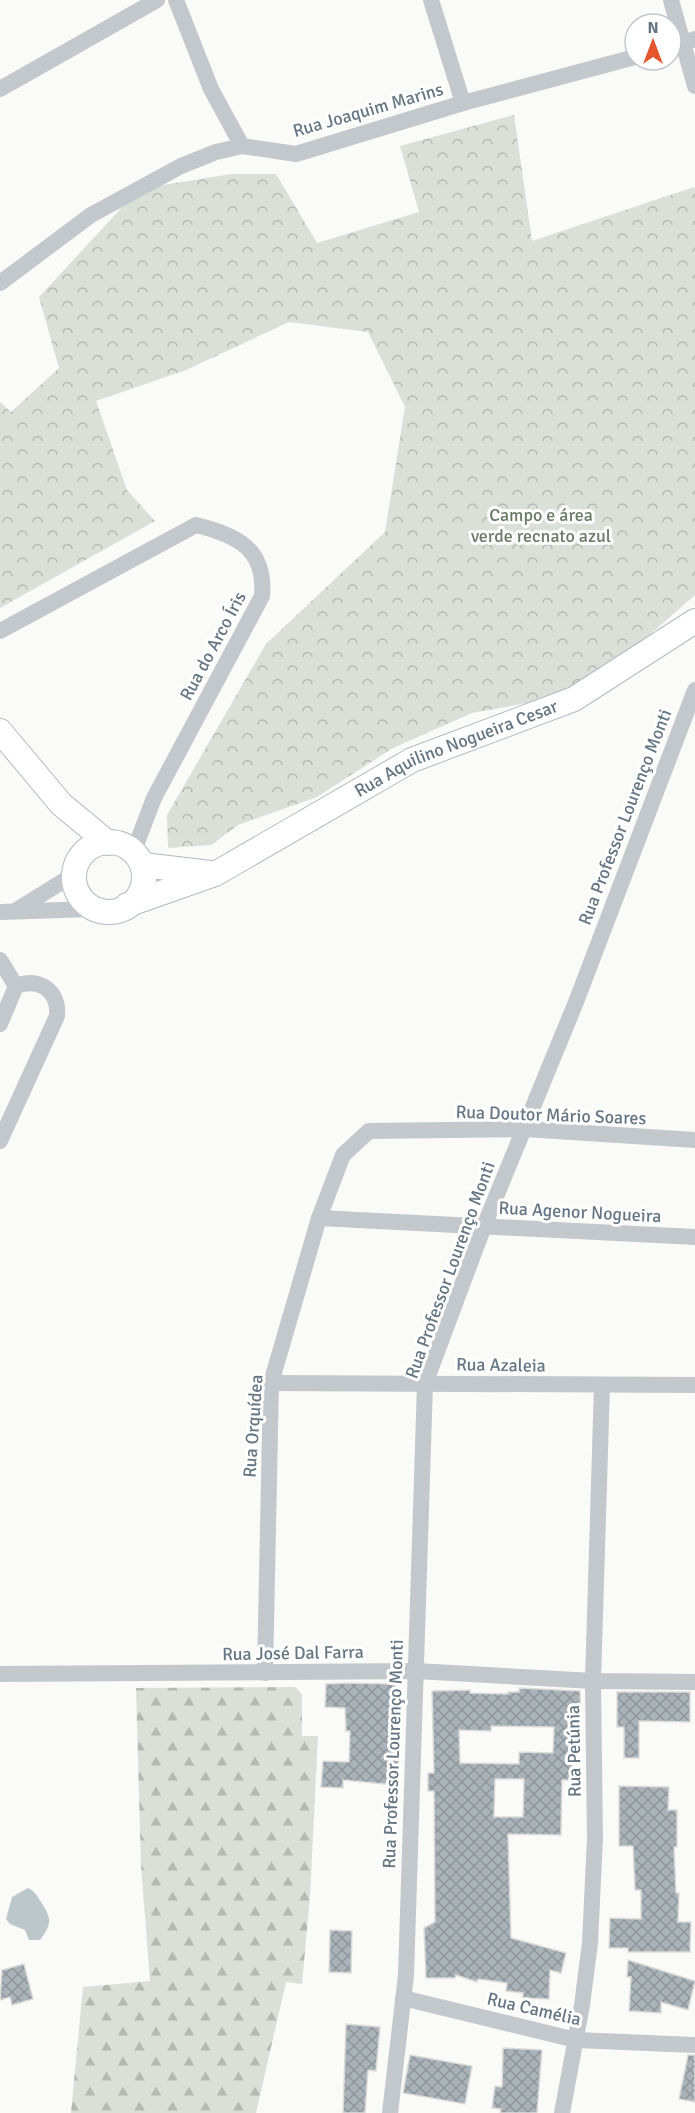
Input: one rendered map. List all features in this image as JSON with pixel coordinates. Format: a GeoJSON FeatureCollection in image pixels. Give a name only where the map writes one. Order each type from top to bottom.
{"type":"FeatureCollection","features":[{"type":"Feature","properties":{"kind":"street"},"geometry":{"type":"LineString","coordinates":[[0,89],[157,0]]}},
{"type":"Feature","properties":{"kind":"street"},"geometry":{"type":"LineString","coordinates":[[176,0],[211,88],[242,147]]}},
{"type":"Feature","properties":{"kind":"street"},"geometry":{"type":"LineString","coordinates":[[431,0],[463,103]]}},
{"type":"Feature","properties":{"kind":"street"},"geometry":{"type":"LineString","coordinates":[[683,44],[695,86]]}},
{"type":"Feature","properties":{"kind":"street","name":"Rua Joaquim Marins"},"geometry":{"type":"LineString","coordinates":[[0,283],[91,215],[181,166],[216,152],[242,147],[296,154],[463,103],[623,60]]}},
{"type":"Feature","properties":{"kind":"street","name":"Rua do Arco Íris"},"geometry":{"type":"LineString","coordinates":[[0,631],[196,525],[228,533],[247,548],[264,575],[262,596],[154,798],[138,859]]}},
{"type":"Feature","properties":{"kind":"street","name":"Rua Aquilino Nogueira Cesar"},"geometry":{"type":"LineString","coordinates":[[127,905],[215,874],[412,760],[574,699],[695,621]]}},
{"type":"Feature","properties":{"kind":"street","name":"Rua Professor Lourenço Monti"},"geometry":{"type":"LineString","coordinates":[[390,2113],[403,1998],[425,1384],[484,1226],[525,1129],[695,690]]}},
{"type":"Feature","properties":{"kind":"street"},"geometry":{"type":"LineString","coordinates":[[0,731],[61,804],[108,843]]}},
{"type":"Feature","properties":{"kind":"street"},"geometry":{"type":"LineString","coordinates":[[61,804],[77,866],[76,890],[82,901],[92,909]]}},
{"type":"Feature","properties":{"kind":"street"},"geometry":{"type":"LineString","coordinates":[[7,912],[77,866],[98,844],[120,845],[138,859],[215,874]]}},
{"type":"Feature","properties":{"kind":"street"},"geometry":{"type":"LineString","coordinates":[[7,912],[114,910],[127,905],[138,899],[144,886],[138,859]]}},
{"type":"Feature","properties":{"kind":"street"},"geometry":{"type":"LineString","coordinates":[[0,960],[16,986]]}},
{"type":"Feature","properties":{"kind":"street"},"geometry":{"type":"LineString","coordinates":[[0,1141],[57,1016],[56,998],[43,985],[34,982],[16,986]]}},
{"type":"Feature","properties":{"kind":"street"},"geometry":{"type":"LineString","coordinates":[[0,1024],[16,986]]}},
{"type":"Feature","properties":{"kind":"street","name":"Rua Doutor Mário Soares"},"geometry":{"type":"LineString","coordinates":[[369,1131],[525,1129],[695,1140]]}},
{"type":"Feature","properties":{"kind":"street","name":"Rua Orquídea"},"geometry":{"type":"LineString","coordinates":[[265,1673],[272,1383],[319,1218],[343,1155],[369,1131]]}},
{"type":"Feature","properties":{"kind":"street","name":"Rua Agenor Nogueira"},"geometry":{"type":"LineString","coordinates":[[319,1218],[695,1237]]}},
{"type":"Feature","properties":{"kind":"street","name":"Rua Azaleia"},"geometry":{"type":"LineString","coordinates":[[272,1383],[695,1385]]}},
{"type":"Feature","properties":{"kind":"street","name":"Rua Petúnia"},"geometry":{"type":"LineString","coordinates":[[562,2113],[576,2040],[590,1943],[595,1850],[593,1681],[602,1385]]}},
{"type":"Feature","properties":{"kind":"street","name":"Rua José Dal Farra"},"geometry":{"type":"LineString","coordinates":[[0,1674],[416,1671],[593,1681],[695,1682]]}},
{"type":"Feature","properties":{"kind":"street","name":"Rua Camélia"},"geometry":{"type":"LineString","coordinates":[[403,1998],[576,2040],[695,2045]]}},
{"type":"Feature","properties":{"kind":"green space","name":"Campo e área verde recnato azul"},"geometry":{"type":"Polygon","coordinates":[[[514,115],[532,241],[694,187],[695,595],[583,693],[472,713],[393,748],[317,797],[238,825],[211,845],[168,848],[167,815],[266,644],[385,532],[405,407],[368,332],[289,322],[186,370],[96,401],[127,490],[155,521],[0,608],[0,402],[11,412],[59,368],[39,297],[139,189],[231,174],[276,174],[317,243],[419,212],[400,146],[514,115]]]}},
{"type":"Feature","properties":{"kind":"green space"},"geometry":{"type":"Polygon","coordinates":[[[295,1687],[302,1694],[302,1736],[318,1736],[310,1896],[302,1984],[286,1982],[256,2113],[71,2113],[83,1987],[150,1981],[141,1865],[136,1688],[295,1687]]]}},
{"type":"Feature","properties":{"kind":"shaded area"},"geometry":{"type":"Polygon","coordinates":[[[28,1888],[37,1896],[49,1917],[47,1930],[40,1940],[29,1940],[25,1930],[10,1924],[6,1919],[12,1897],[28,1888]]]}},
{"type":"Feature","properties":{"kind":"building"},"geometry":{"type":"Polygon","coordinates":[[[326,1684],[397,1684],[396,1730],[399,1730],[400,1751],[395,1785],[343,1780],[343,1788],[321,1787],[323,1761],[349,1762],[350,1731],[346,1731],[345,1708],[325,1707],[326,1684]]]}},
{"type":"Feature","properties":{"kind":"building"},"geometry":{"type":"Polygon","coordinates":[[[519,1688],[580,1691],[581,1728],[573,1728],[572,1780],[562,1780],[561,1835],[508,1834],[511,1938],[566,1953],[561,1973],[550,1970],[549,1999],[523,1998],[523,1993],[506,1991],[507,1983],[478,1979],[477,1982],[456,1975],[455,1978],[426,1978],[424,1928],[435,1922],[434,1791],[428,1791],[428,1773],[434,1773],[432,1691],[470,1690],[470,1693],[508,1694],[508,1692],[519,1692],[519,1688]],[[491,1726],[491,1731],[459,1730],[460,1763],[519,1764],[519,1752],[553,1753],[554,1727],[491,1726]],[[495,1779],[494,1817],[523,1817],[524,1779],[495,1779]]]}},
{"type":"Feature","properties":{"kind":"building"},"geometry":{"type":"Polygon","coordinates":[[[617,1692],[690,1692],[690,1722],[639,1721],[639,1758],[624,1758],[624,1727],[617,1727],[617,1692]]]}},
{"type":"Feature","properties":{"kind":"building"},"geometry":{"type":"Polygon","coordinates":[[[619,1786],[669,1787],[668,1810],[677,1810],[677,1847],[674,1847],[676,1893],[679,1893],[678,1922],[691,1922],[690,1952],[628,1952],[628,1948],[609,1948],[610,1918],[641,1919],[641,1890],[635,1890],[633,1846],[619,1846],[619,1786]]]}},
{"type":"Feature","properties":{"kind":"building"},"geometry":{"type":"Polygon","coordinates":[[[330,1930],[352,1931],[351,1973],[329,1972],[330,1930]]]}},
{"type":"Feature","properties":{"kind":"building"},"geometry":{"type":"Polygon","coordinates":[[[628,1960],[695,1981],[688,2010],[661,2002],[661,2013],[629,2011],[631,1977],[627,1977],[628,1960]]]}},
{"type":"Feature","properties":{"kind":"building"},"geometry":{"type":"Polygon","coordinates":[[[24,1964],[33,1999],[12,2005],[10,1997],[0,2000],[2,1970],[24,1964]]]}},
{"type":"Feature","properties":{"kind":"building"},"geometry":{"type":"Polygon","coordinates":[[[346,2024],[380,2027],[376,2071],[368,2070],[365,2113],[343,2113],[346,2024]]]}},
{"type":"Feature","properties":{"kind":"building"},"geometry":{"type":"Polygon","coordinates":[[[503,2048],[542,2050],[537,2113],[500,2113],[501,2109],[492,2108],[495,2086],[502,2087],[503,2048]]]}},
{"type":"Feature","properties":{"kind":"building"},"geometry":{"type":"Polygon","coordinates":[[[410,2055],[472,2066],[465,2104],[403,2093],[410,2055]]]}},
{"type":"Feature","properties":{"kind":"building"},"geometry":{"type":"Polygon","coordinates":[[[688,2055],[695,2055],[695,2102],[679,2099],[688,2055]]]}}]}
